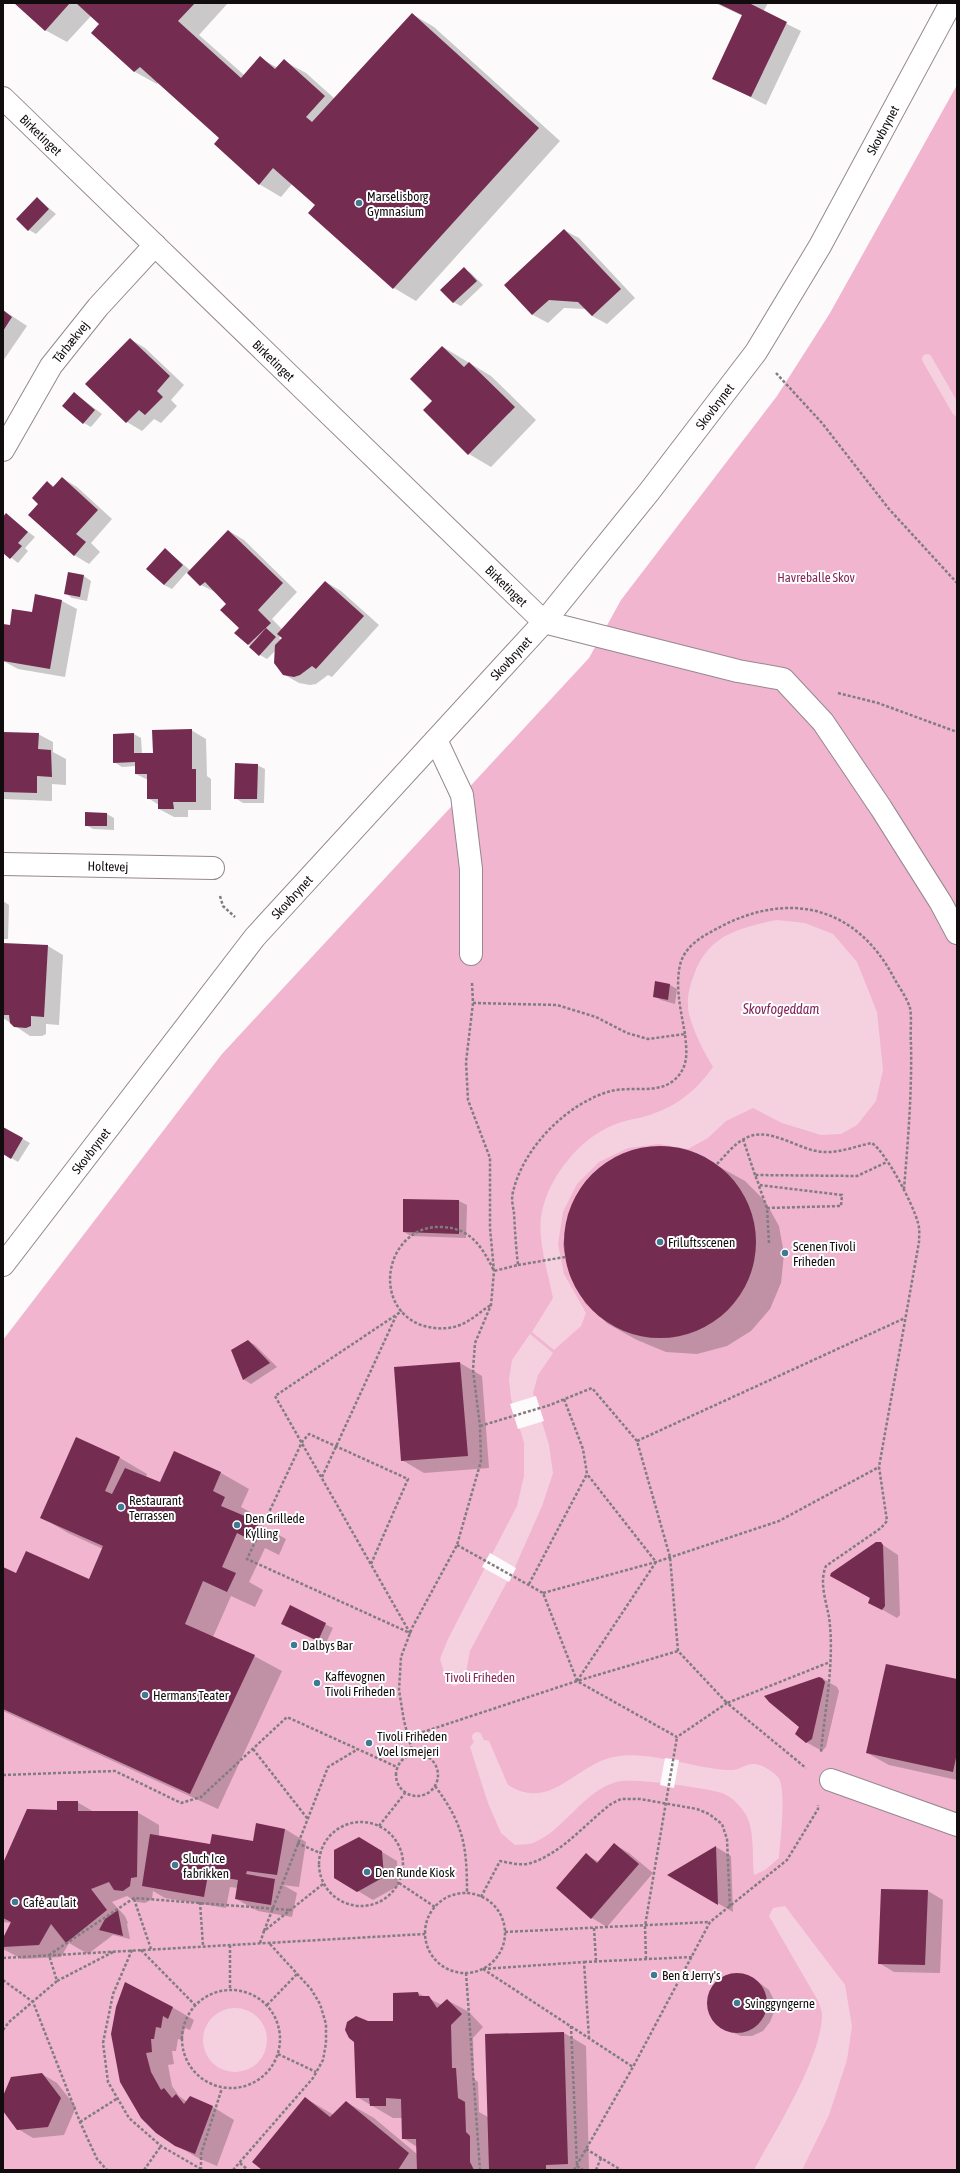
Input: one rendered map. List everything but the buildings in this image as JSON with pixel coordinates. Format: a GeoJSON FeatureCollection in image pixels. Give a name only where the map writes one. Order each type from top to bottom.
{"type":"FeatureCollection","features":[{"type":"Feature","properties":{"kind":"street","name":"Skovbrynet"},"geometry":{"type":"LineString","coordinates":[[3,1265],[255,937],[544,622],[649,492],[756,352],[820,246],[952,3]]}},
{"type":"Feature","properties":{"kind":"street","name":"Birketinget"},"geometry":{"type":"LineString","coordinates":[[3,98],[544,622]]}},
{"type":"Feature","properties":{"kind":"street","name":"Tårbækvej"},"geometry":{"type":"LineString","coordinates":[[3,450],[51,366],[98,307],[155,245]]}},
{"type":"Feature","properties":{"kind":"street"},"geometry":{"type":"LineString","coordinates":[[544,622],[738,671],[783,679],[823,722],[881,808],[941,903],[957,933]]}},
{"type":"Feature","properties":{"kind":"street"},"geometry":{"type":"LineString","coordinates":[[436,740],[462,795],[471,869],[471,954]]}},
{"type":"Feature","properties":{"kind":"street","name":"Holtevej"},"geometry":{"type":"LineString","coordinates":[[3,864],[212,868]]}},
{"type":"Feature","properties":{"kind":"street"},"geometry":{"type":"LineString","coordinates":[[822,1776],[957,1825]]}},
{"type":"Feature","properties":{"kind":"path"},"geometry":{"type":"LineString","coordinates":[[756,352],[822,424],[889,509],[957,583]]}},
{"type":"Feature","properties":{"kind":"path"},"geometry":{"type":"LineString","coordinates":[[834,692],[878,703],[957,732]]}},
{"type":"Feature","properties":{"kind":"path"},"geometry":{"type":"LineString","coordinates":[[212,868],[223,906],[255,937]]}},
{"type":"Feature","properties":{"kind":"path"},"geometry":{"type":"LineString","coordinates":[[518,1265],[512,1193],[524,1162],[538,1142],[558,1122],[580,1104],[611,1091],[661,1087],[672,1082],[682,1073],[687,1060],[685,1034],[678,997],[680,965],[690,946],[706,934],[730,921],[754,913],[782,908],[805,908],[837,917],[864,937],[888,966],[910,1008],[912,1089],[904,1190]]}},
{"type":"Feature","properties":{"kind":"path"},"geometry":{"type":"LineString","coordinates":[[413,1754],[408,1737],[399,1690],[401,1657],[410,1633],[458,1545],[481,1461],[480,1426],[472,1370],[476,1343],[491,1305],[494,1271],[490,1228],[490,1158],[468,1100],[466,1062],[473,1003],[471,954]]}},
{"type":"Feature","properties":{"kind":"path"},"geometry":{"type":"LineString","coordinates":[[473,1003],[557,1005],[596,1017],[627,1033],[648,1039],[685,1034]]}},
{"type":"Feature","properties":{"kind":"path"},"geometry":{"type":"LineString","coordinates":[[717,1164],[743,1139],[753,1134],[765,1135],[808,1150],[824,1152],[841,1151],[872,1143],[879,1148],[904,1190],[918,1224],[919,1242],[879,1467],[887,1521],[881,1528],[826,1566],[822,1575],[829,1620],[830,1662],[821,1754]]}},
{"type":"Feature","properties":{"kind":"path"},"geometry":{"type":"LineString","coordinates":[[743,1139],[767,1208],[769,1243]]}},
{"type":"Feature","properties":{"kind":"path"},"geometry":{"type":"LineString","coordinates":[[755,1175],[857,1176],[887,1162]]}},
{"type":"Feature","properties":{"kind":"path"},"geometry":{"type":"LineString","coordinates":[[759,1185],[842,1195],[841,1206],[767,1208]]}},
{"type":"Feature","properties":{"kind":"path"},"geometry":{"type":"LineString","coordinates":[[491,1305],[461,1325],[445,1329],[429,1327],[414,1322],[402,1311],[393,1298],[389,1282],[390,1266],[396,1251],[406,1238],[420,1230],[436,1226],[452,1227],[467,1233],[479,1244],[494,1271]]}},
{"type":"Feature","properties":{"kind":"path"},"geometry":{"type":"LineString","coordinates":[[494,1271],[518,1265],[563,1258]]}},
{"type":"Feature","properties":{"kind":"path"},"geometry":{"type":"LineString","coordinates":[[402,1311],[275,1396],[410,1633]]}},
{"type":"Feature","properties":{"kind":"path"},"geometry":{"type":"LineString","coordinates":[[322,1477],[396,1315]]}},
{"type":"Feature","properties":{"kind":"path"},"geometry":{"type":"LineString","coordinates":[[637,1441],[905,1318]]}},
{"type":"Feature","properties":{"kind":"path"},"geometry":{"type":"LineString","coordinates":[[480,1426],[550,1405],[592,1388],[637,1441],[670,1557],[678,1651],[727,1703],[822,1776]]}},
{"type":"Feature","properties":{"kind":"path"},"geometry":{"type":"LineString","coordinates":[[564,1399],[583,1450],[587,1474],[656,1562]]}},
{"type":"Feature","properties":{"kind":"path"},"geometry":{"type":"LineString","coordinates":[[371,1564],[408,1479],[309,1434],[302,1442],[247,1559],[410,1633]]}},
{"type":"Feature","properties":{"kind":"path"},"geometry":{"type":"LineString","coordinates":[[543,1593],[656,1562],[779,1521],[879,1467]]}},
{"type":"Feature","properties":{"kind":"path"},"geometry":{"type":"LineString","coordinates":[[529,1584],[587,1474]]}},
{"type":"Feature","properties":{"kind":"path"},"geometry":{"type":"LineString","coordinates":[[458,1545],[523,1580],[543,1593],[577,1681],[678,1737]]}},
{"type":"Feature","properties":{"kind":"path"},"geometry":{"type":"LineString","coordinates":[[577,1681],[647,1579],[656,1562]]}},
{"type":"Feature","properties":{"kind":"path"},"geometry":{"type":"LineString","coordinates":[[408,1737],[577,1681],[678,1651]]}},
{"type":"Feature","properties":{"kind":"path"},"geometry":{"type":"LineString","coordinates":[[646,1959],[645,1926],[678,1737],[727,1703],[830,1662]]}},
{"type":"Feature","properties":{"kind":"path"},"geometry":{"type":"LineString","coordinates":[[3,1776],[116,1771],[181,1803],[201,1797],[287,1717],[397,1767]]}},
{"type":"Feature","properties":{"kind":"path"},"geometry":{"type":"LineString","coordinates":[[253,1749],[308,1818]]}},
{"type":"Feature","properties":{"kind":"path"},"geometry":{"type":"LineString","coordinates":[[260,1943],[271,1909],[328,1767],[358,1749]]}},
{"type":"Feature","properties":{"kind":"path"},"geometry":{"type":"LineString","coordinates":[[413,1754],[426,1755],[436,1765],[438,1772],[435,1786],[430,1791],[418,1796],[405,1793],[397,1781],[397,1767],[403,1758],[413,1754]]}},
{"type":"Feature","properties":{"kind":"path"},"geometry":{"type":"LineString","coordinates":[[435,1786],[456,1817],[463,1835],[467,1861],[467,1894]]}},
{"type":"Feature","properties":{"kind":"path"},"geometry":{"type":"LineString","coordinates":[[379,1826],[405,1793]]}},
{"type":"Feature","properties":{"kind":"path"},"geometry":{"type":"LineString","coordinates":[[481,1897],[500,1861],[512,1864],[530,1864],[547,1856],[611,1804],[621,1799],[634,1799],[697,1809],[709,1814],[722,1824],[727,1839],[730,1908]]}},
{"type":"Feature","properties":{"kind":"path"},"geometry":{"type":"LineString","coordinates":[[574,2170],[633,2067],[710,1922],[730,1908],[787,1860],[818,1809],[818,1801]]}},
{"type":"Feature","properties":{"kind":"path"},"geometry":{"type":"LineString","coordinates":[[365,1822],[379,1826],[394,1839],[403,1857],[403,1870],[399,1883],[392,1894],[381,1902],[368,1906],[355,1906],[342,1902],[331,1894],[323,1884],[318,1863],[320,1853],[326,1840],[337,1829],[350,1823],[365,1822]]}},
{"type":"Feature","properties":{"kind":"path"},"geometry":{"type":"LineString","coordinates":[[297,1843],[320,1853]]}},
{"type":"Feature","properties":{"kind":"path"},"geometry":{"type":"LineString","coordinates":[[399,1883],[435,1907]]}},
{"type":"Feature","properties":{"kind":"path"},"geometry":{"type":"LineString","coordinates":[[264,1931],[323,1884]]}},
{"type":"Feature","properties":{"kind":"path"},"geometry":{"type":"LineString","coordinates":[[483,1969],[493,1961],[501,1950],[505,1932],[502,1920],[496,1908],[481,1897],[467,1894],[455,1894],[444,1899],[429,1915],[425,1934],[431,1954],[438,1962],[451,1970],[466,1973],[483,1969],[692,1957]]}},
{"type":"Feature","properties":{"kind":"path"},"geometry":{"type":"LineString","coordinates":[[49,1955],[134,1898],[290,1910]]}},
{"type":"Feature","properties":{"kind":"path"},"geometry":{"type":"LineString","coordinates":[[134,1898],[151,1949]]}},
{"type":"Feature","properties":{"kind":"path"},"geometry":{"type":"LineString","coordinates":[[200,1902],[203,1946]]}},
{"type":"Feature","properties":{"kind":"path"},"geometry":{"type":"LineString","coordinates":[[505,1932],[710,1922]]}},
{"type":"Feature","properties":{"kind":"path"},"geometry":{"type":"LineString","coordinates":[[594,1928],[596,1962]]}},
{"type":"Feature","properties":{"kind":"path"},"geometry":{"type":"LineString","coordinates":[[3,1958],[425,1934]]}},
{"type":"Feature","properties":{"kind":"path"},"geometry":{"type":"LineString","coordinates":[[233,2170],[314,2078],[323,2060],[326,2043],[326,2024],[320,2004],[311,1989],[268,1943]]}},
{"type":"Feature","properties":{"kind":"path"},"geometry":{"type":"LineString","coordinates":[[230,1945],[230,1988]]}},
{"type":"Feature","properties":{"kind":"path"},"geometry":{"type":"LineString","coordinates":[[132,1950],[113,1994],[103,2043],[108,2082],[129,2118],[161,2146],[201,2169],[201,2154],[222,2088]]}},
{"type":"Feature","properties":{"kind":"path"},"geometry":{"type":"LineString","coordinates":[[140,1950],[195,2005]]}},
{"type":"Feature","properties":{"kind":"path"},"geometry":{"type":"LineString","coordinates":[[3,2030],[57,1981],[116,1951]]}},
{"type":"Feature","properties":{"kind":"path"},"geometry":{"type":"LineString","coordinates":[[49,1955],[57,1981]]}},
{"type":"Feature","properties":{"kind":"path"},"geometry":{"type":"LineString","coordinates":[[584,1962],[588,2038]]}},
{"type":"Feature","properties":{"kind":"path"},"geometry":{"type":"LineString","coordinates":[[483,1969],[633,2067]]}},
{"type":"Feature","properties":{"kind":"path"},"geometry":{"type":"LineString","coordinates":[[466,1973],[480,2170]]}},
{"type":"Feature","properties":{"kind":"path"},"geometry":{"type":"LineString","coordinates":[[267,2005],[297,1974]]}},
{"type":"Feature","properties":{"kind":"path"},"geometry":{"type":"LineString","coordinates":[[3,1980],[34,2002],[80,2122],[97,2159],[106,2170]]}},
{"type":"Feature","properties":{"kind":"path"},"geometry":{"type":"LineString","coordinates":[[230,1988],[253,1995],[267,2005],[275,2016],[280,2030],[281,2046],[267,2074],[255,2083],[240,2088],[222,2088],[210,2084],[197,2075],[187,2063],[182,2048],[182,2033],[186,2018],[195,2005],[207,1996],[230,1988]]}},
{"type":"Feature","properties":{"kind":"path"},"geometry":{"type":"LineString","coordinates":[[571,2026],[576,2166]]}},
{"type":"Feature","properties":{"kind":"path"},"geometry":{"type":"LineString","coordinates":[[278,2054],[316,2072]]}},
{"type":"Feature","properties":{"kind":"path"},"geometry":{"type":"LineString","coordinates":[[80,2122],[118,2098]]}},
{"type":"Feature","properties":{"kind":"path"},"geometry":{"type":"LineString","coordinates":[[144,2170],[161,2146]]}},
{"type":"Feature","properties":{"kind":"path"},"geometry":{"type":"LineString","coordinates":[[586,2149],[621,2170]]}},
{"type":"Feature","properties":{"kind":"path"},"geometry":{"type":"LineString","coordinates":[[596,2170],[601,2158]]}},
{"type":"Feature","properties":{"kind":"path"},"geometry":{"type":"LineString","coordinates":[[240,2163],[248,2170]]}},
{"type":"Feature","properties":{"kind":"path"},"geometry":{"type":"LineString","coordinates":[[576,2166],[583,2170]]}},
{"type":"Feature","properties":{"kind":"green space","name":"Tivoli Friheden"},"geometry":{"type":"Polygon","coordinates":[[[957,85],[957,2170],[3,2170],[3,1340],[222,1054],[589,658],[621,600],[777,396],[830,313],[957,85]]]}},
{"type":"Feature","properties":{"kind":"water","name":"Skovfogeddam"},"geometry":{"type":"Polygon","coordinates":[[[777,920],[805,923],[833,934],[857,962],[877,1012],[883,1070],[876,1101],[857,1125],[841,1134],[821,1135],[782,1123],[753,1108],[726,1121],[708,1138],[688,1149],[659,1144],[628,1148],[599,1162],[577,1184],[563,1212],[558,1244],[564,1274],[586,1313],[581,1326],[554,1350],[532,1332],[553,1298],[544,1258],[540,1227],[545,1202],[551,1187],[559,1172],[569,1159],[581,1146],[594,1136],[622,1122],[657,1113],[684,1098],[706,1076],[713,1067],[693,1028],[688,1004],[688,994],[700,961],[716,942],[726,936],[750,926],[777,920]]]}},
{"type":"Feature","properties":{"kind":"water"},"geometry":{"type":"Polygon","coordinates":[[[530,1334],[553,1353],[538,1375],[533,1393],[549,1445],[553,1473],[542,1506],[515,1567],[470,1651],[466,1672],[466,1682],[454,1686],[447,1682],[440,1659],[448,1639],[517,1506],[524,1476],[524,1443],[511,1398],[509,1380],[512,1360],[530,1334]]]}},
{"type":"Feature","properties":{"kind":"water"},"geometry":{"type":"Polygon","coordinates":[[[485,1740],[489,1741],[508,1785],[522,1792],[535,1793],[547,1791],[593,1765],[606,1759],[620,1756],[636,1755],[652,1757],[717,1769],[735,1770],[752,1764],[761,1766],[776,1775],[781,1783],[783,1803],[779,1858],[765,1870],[754,1875],[752,1837],[749,1821],[739,1805],[726,1795],[685,1786],[636,1781],[616,1782],[604,1787],[583,1802],[564,1821],[544,1837],[531,1844],[515,1845],[501,1833],[488,1803],[470,1747],[474,1742],[485,1740]]]}},
{"type":"Feature","properties":{"kind":"water"},"geometry":{"type":"Polygon","coordinates":[[[785,1906],[845,1985],[852,2026],[847,2060],[829,2115],[802,2170],[754,2170],[785,2115],[806,2071],[815,2050],[822,2013],[818,2002],[769,1916],[773,1908],[785,1906]]]}},
{"type":"Feature","properties":{"kind":"water"},"geometry":{"type":"Polygon","coordinates":[[[229,2008],[241,2008],[258,2017],[265,2028],[267,2040],[265,2052],[258,2063],[241,2072],[229,2072],[217,2067],[208,2058],[203,2046],[203,2034],[208,2022],[217,2013],[229,2008]]]}},
{"type":"Feature","properties":{"kind":"pier"},"geometry":{"type":"Polygon","coordinates":[[[536,1396],[544,1421],[518,1429],[510,1404],[536,1396]]]}},
{"type":"Feature","properties":{"kind":"pier"},"geometry":{"type":"Polygon","coordinates":[[[490,1553],[516,1568],[509,1582],[482,1567],[490,1553]]]}},
{"type":"Feature","properties":{"kind":"pier"},"geometry":{"type":"Polygon","coordinates":[[[665,1758],[679,1760],[674,1788],[660,1785],[665,1758]]]}},
{"type":"Feature","properties":{"kind":"waterway"},"geometry":{"type":"LineString","coordinates":[[927,359],[957,411]]}},
{"type":"Feature","properties":{"kind":"waterway"},"geometry":{"type":"LineString","coordinates":[[477,1737],[484,1753]]}},
{"type":"Feature","properties":{"kind":"place","name":"Marselisborg Gymnasium"},"geometry":{"type":"Point","coordinates":[359,203]}},
{"type":"Feature","properties":{"kind":"place","name":"Friluftsscenen"},"geometry":{"type":"Point","coordinates":[660,1242]}},
{"type":"Feature","properties":{"kind":"place","name":"Scenen Tivoli Friheden"},"geometry":{"type":"Point","coordinates":[785,1253]}},
{"type":"Feature","properties":{"kind":"place","name":"Restaurant Terrassen"},"geometry":{"type":"Point","coordinates":[121,1507]}},
{"type":"Feature","properties":{"kind":"place","name":"Den Grillede Kylling"},"geometry":{"type":"Point","coordinates":[237,1525]}},
{"type":"Feature","properties":{"kind":"place","name":"Dalbys Bar"},"geometry":{"type":"Point","coordinates":[294,1645]}},
{"type":"Feature","properties":{"kind":"place","name":"Kaffevognen Tivoli Friheden"},"geometry":{"type":"Point","coordinates":[317,1683]}},
{"type":"Feature","properties":{"kind":"place","name":"Hermans Teater"},"geometry":{"type":"Point","coordinates":[145,1695]}},
{"type":"Feature","properties":{"kind":"place","name":"Tivoli Friheden Voel Ismejeri"},"geometry":{"type":"Point","coordinates":[369,1743]}},
{"type":"Feature","properties":{"kind":"place","name":"Sluch Ice fabrikken"},"geometry":{"type":"Point","coordinates":[175,1865]}},
{"type":"Feature","properties":{"kind":"place","name":"Den Runde Kiosk"},"geometry":{"type":"Point","coordinates":[367,1872]}},
{"type":"Feature","properties":{"kind":"place","name":"Café au lait"},"geometry":{"type":"Point","coordinates":[15,1902]}},
{"type":"Feature","properties":{"kind":"place","name":"Ben & Jerry's"},"geometry":{"type":"Point","coordinates":[654,1975]}},
{"type":"Feature","properties":{"kind":"place","name":"Svinggyngerne"},"geometry":{"type":"Point","coordinates":[737,2003]}},
{"type":"Feature","properties":{"kind":"park label","name":"Havreballe Skov"},"geometry":{"type":"Point","coordinates":[816,577]}}]}
